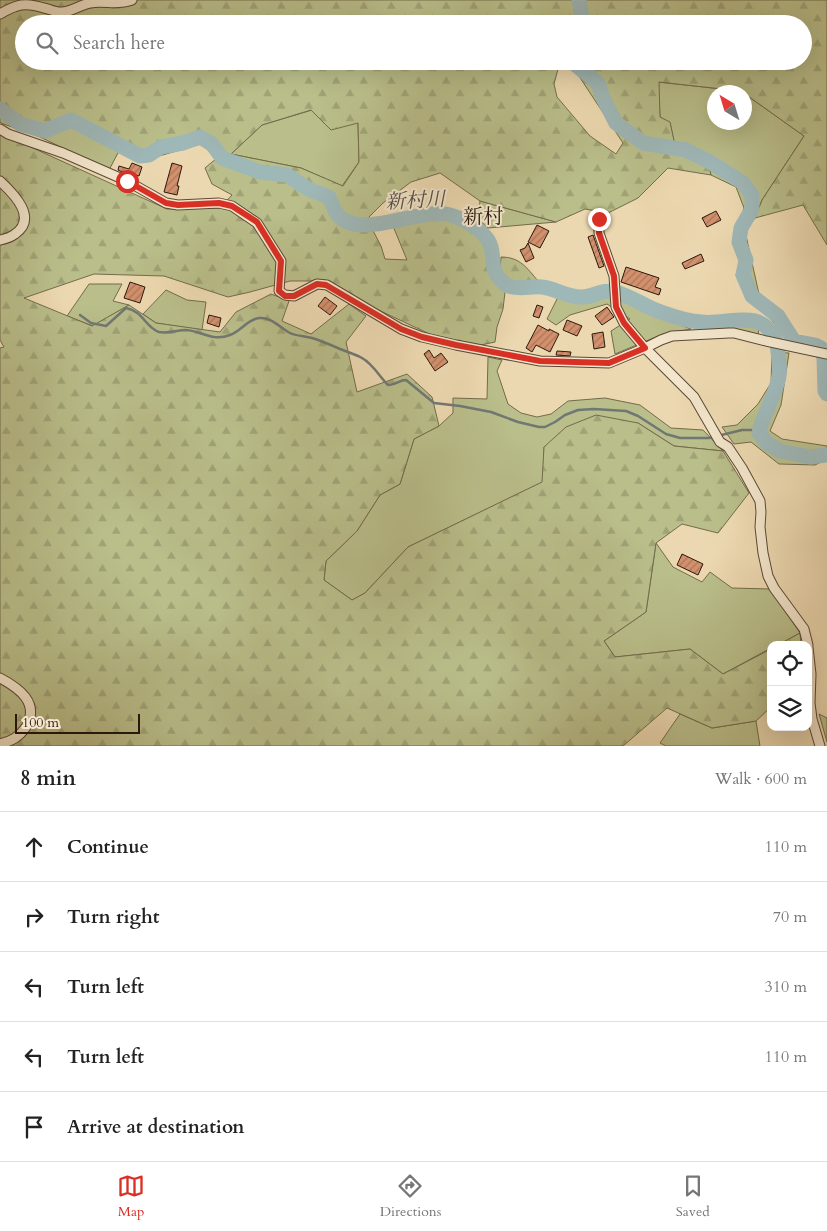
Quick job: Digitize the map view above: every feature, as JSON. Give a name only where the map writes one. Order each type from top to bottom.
[{"type":"street","points":[[0,14],[9,8],[26,4],[59,12],[69,11],[98,2],[114,4],[126,3],[132,0]]},
{"type":"street","points":[[0,129],[8,134],[63,153],[118,177],[166,203],[178,205],[219,203],[232,206],[257,222],[281,261],[279,291],[285,296],[294,296],[317,284],[326,285],[401,329],[422,337],[540,361],[609,363],[672,336],[729,333],[822,353]]},
{"type":"street","points":[[0,181],[14,194],[26,220],[22,228],[14,236],[0,240]]},
{"type":"street","points":[[599,219],[599,233],[614,276],[616,307],[624,323],[645,348],[694,397],[720,442],[728,447],[742,468],[760,501],[760,527],[768,576],[774,588],[804,629],[807,641]]},
{"type":"street","points":[[0,678],[12,684],[23,694],[31,710],[29,721],[22,732],[16,738],[0,744]]},
{"type":"street","points":[[811,686],[812,720],[820,746]]},
{"type":"green space","points":[[0,0],[827,0],[827,245],[803,205],[755,218],[762,200],[804,136],[752,99],[752,85],[707,85],[707,87],[659,82],[660,117],[670,122],[676,150],[706,155],[711,175],[668,168],[638,198],[608,213],[585,209],[556,222],[480,201],[440,173],[411,182],[383,203],[367,219],[381,246],[385,259],[407,260],[393,226],[415,217],[446,214],[470,226],[485,245],[493,281],[505,292],[495,342],[481,345],[434,336],[374,308],[327,281],[290,281],[228,297],[164,276],[94,274],[24,298],[92,326],[129,305],[156,323],[220,332],[236,312],[271,294],[289,301],[282,321],[311,334],[349,304],[366,316],[346,342],[357,392],[407,374],[432,397],[439,426],[414,439],[400,484],[380,495],[357,531],[326,561],[324,580],[352,600],[365,593],[408,547],[542,482],[544,447],[566,427],[596,415],[638,423],[674,446],[723,451],[749,493],[718,533],[682,524],[656,543],[646,612],[604,641],[615,657],[690,649],[723,674],[767,651],[767,711],[756,721],[712,728],[667,708],[623,746],[0,746],[0,348],[4,347],[0,340],[0,133],[167,209],[220,208],[232,195],[212,184],[205,168],[217,158],[201,144],[137,161],[73,126],[40,137],[0,122]],"holes":[[[15,15],[812,15],[812,70],[575,70],[623,143],[616,154],[590,136],[557,97],[554,84],[558,70],[15,70]],[[311,110],[331,130],[358,123],[359,162],[343,186],[301,168],[231,154],[262,125]]]},
{"type":"green space","points":[[658,82],[707,87],[707,130],[752,130],[752,99],[804,136],[762,200],[755,218],[745,231],[759,294],[782,314],[796,335],[791,344],[770,318],[750,301],[736,275],[741,259],[733,242],[744,208],[736,187],[711,175],[706,155],[676,150],[670,123],[660,117]]},
{"type":"green space","points":[[312,110],[358,123],[359,162],[342,186],[301,168],[231,154],[262,125]]},
{"type":"green space","points":[[72,126],[119,151],[109,170],[40,137]]},
{"type":"green space","points":[[480,201],[556,222],[488,228],[478,219]]},
{"type":"green space","points":[[501,257],[508,257],[518,261],[538,281],[516,285],[500,272]]},
{"type":"green space","points":[[89,284],[122,284],[113,301],[129,305],[93,326],[67,316]]},
{"type":"green space","points":[[166,290],[187,300],[206,302],[202,330],[156,323],[143,314]]},
{"type":"green space","points":[[603,295],[613,295],[644,311],[691,329],[663,334],[615,354],[611,331],[630,319],[607,304],[570,315],[556,325],[547,319],[558,297],[579,301]]},
{"type":"green space","points":[[741,324],[759,328],[758,335],[713,331],[712,327]]},
{"type":"green space","points":[[772,352],[789,353],[781,405],[770,431],[782,439],[827,446],[827,459],[815,465],[779,464],[751,442],[734,444],[722,427],[737,425],[758,404],[771,383]]},
{"type":"green space","points":[[488,357],[502,360],[497,371],[508,404],[521,413],[537,417],[551,414],[568,401],[605,398],[640,405],[671,428],[703,430],[723,451],[674,446],[638,423],[544,447],[543,482],[408,547],[365,593],[352,600],[324,580],[326,561],[357,531],[380,495],[400,484],[414,439],[439,426],[453,413],[453,398],[487,399]]},
{"type":"green space","points":[[656,543],[673,567],[702,582],[710,572],[732,588],[770,589],[800,633],[785,641],[767,641],[767,650],[723,674],[690,649],[615,657],[604,641],[646,612]]},
{"type":"green space","points":[[800,633],[801,641],[785,641]]},
{"type":"green space","points":[[680,714],[712,728],[756,721],[760,746],[666,746],[660,743]]},
{"type":"green space","points":[[819,714],[827,718],[827,742]]},
{"type":"building","points":[[132,163],[142,167],[139,176],[136,175],[135,178],[118,170],[119,166],[129,169]]},
{"type":"building","points":[[172,163],[182,166],[177,186],[179,186],[177,195],[164,192]]},
{"type":"building","points":[[716,211],[721,220],[707,227],[702,218]]},
{"type":"building","points":[[537,225],[549,231],[540,248],[528,242]]},
{"type":"building","points":[[593,235],[604,266],[599,268],[588,237]]},
{"type":"building","points":[[528,243],[534,258],[526,262],[520,250],[525,248]]},
{"type":"building","points":[[701,254],[704,261],[685,269],[682,263]]},
{"type":"building","points":[[626,267],[659,278],[655,287],[661,289],[659,295],[621,282]]},
{"type":"building","points":[[130,282],[145,287],[140,303],[124,298]]},
{"type":"building","points":[[325,297],[337,306],[330,315],[318,306]]},
{"type":"building","points":[[537,305],[543,307],[539,318],[533,316]]},
{"type":"building","points":[[607,307],[614,317],[602,325],[595,316]]},
{"type":"building","points":[[209,315],[221,318],[219,327],[207,323]]},
{"type":"building","points":[[567,320],[582,326],[577,336],[563,330]]},
{"type":"building","points":[[538,325],[559,334],[550,352],[536,345],[532,352],[526,348]]},
{"type":"building","points":[[603,332],[605,347],[594,349],[592,334]]},
{"type":"building","points":[[429,350],[434,358],[441,353],[448,362],[435,371],[424,354]]},
{"type":"building","points":[[557,351],[571,352],[570,356],[556,355]]},
{"type":"building","points":[[682,554],[703,564],[698,575],[677,565]]},
{"type":"waterway","points":[[579,0],[582,15]]},
{"type":"waterway","points":[[582,70],[598,83],[604,100],[616,123],[643,143],[686,150],[710,162],[743,183],[752,195],[752,209],[741,228],[739,242],[746,260],[743,275],[752,296],[778,316],[794,341],[821,348],[824,358],[825,391],[827,394]]},
{"type":"waterway","name":"新村川","points":[[0,109],[20,124],[45,131],[71,120],[140,156],[149,155],[161,147],[183,143],[200,137],[212,144],[222,158],[260,172],[287,175],[308,189],[329,197],[337,214],[347,222],[360,225],[390,222],[423,215],[455,216],[476,228],[485,236],[491,248],[495,272],[508,286],[517,288],[542,287],[577,297],[586,297],[610,291],[629,297],[657,311],[692,321],[757,321],[770,330],[775,339],[778,350],[779,370],[775,391],[763,418],[759,433],[767,443],[780,451],[810,457],[827,455]]},
{"type":"waterway","points":[[80,315],[91,323],[106,326],[126,308],[136,312],[159,332],[166,333],[186,330],[212,337],[230,335],[255,319],[264,318],[292,334],[316,339],[362,358],[373,367],[388,385],[406,380],[434,403],[491,412],[539,427],[545,427],[565,415],[578,410],[594,409],[626,411],[638,416],[666,434],[680,438],[709,438],[742,430],[752,430],[759,433]]},
{"type":"district","name":"新村","points":[[483,216]]},
{"type":"route","points":[[127,181],[166,203],[178,205],[219,203],[232,206],[257,222],[281,261],[279,291],[285,296],[294,296],[317,284],[326,285],[401,329],[422,337],[540,361],[609,363],[645,348],[624,323],[616,307],[614,276],[599,233],[599,219]]}]
